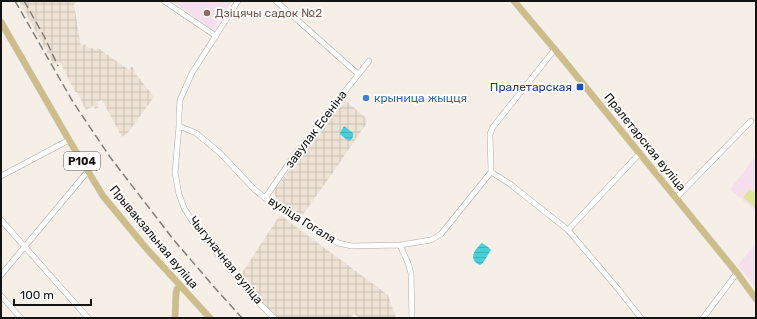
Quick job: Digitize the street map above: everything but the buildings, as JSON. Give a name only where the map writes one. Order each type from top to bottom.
[{"type":"main road","name":"Пралетарская вуліца","points":[[514,1],[640,153],[737,273],[756,299]]},
{"type":"main road","name":"Прывакзальная вуліца","points":[[1,22],[103,196],[146,248],[210,318]]},
{"type":"main road","points":[[175,318],[176,293],[177,289],[181,286]]},
{"type":"street","points":[[164,1],[216,36]]},
{"type":"street","name":"Чыгуначная вуліца","points":[[238,1],[192,74],[180,100],[175,173],[179,194],[184,208],[196,226],[248,292],[274,318]]},
{"type":"street","points":[[276,1],[358,74]]},
{"type":"street","points":[[554,48],[493,127],[490,134],[491,172],[510,184],[568,230],[641,318]]},
{"type":"street","name":"завулак Есеніна","points":[[265,198],[296,153],[369,61]]},
{"type":"street","points":[[676,198],[752,121]]},
{"type":"street","name":"вуліца Гогаля","points":[[179,126],[196,133],[220,153],[254,189],[265,198],[338,243],[352,246],[400,245],[431,240],[441,234],[491,172]]},
{"type":"street","points":[[1,176],[69,140]]},
{"type":"street","points":[[568,230],[640,153]]},
{"type":"street","points":[[1,275],[88,171]]},
{"type":"street","points":[[1,220],[88,318]]},
{"type":"street","points":[[400,245],[411,273],[412,318]]},
{"type":"street","points":[[703,318],[737,273]]},
{"type":"street","points":[[1,296],[21,318]]},
{"type":"shaded area","points":[[19,1],[77,1],[74,4],[81,47],[85,44],[88,48],[95,50],[98,48],[129,70],[132,66],[136,74],[154,97],[127,134],[122,137],[102,100],[97,102],[99,107],[95,109],[93,106],[86,110],[60,62],[54,65]]},
{"type":"shaded area","name":"Дзіцячы садок №2","points":[[172,1],[232,1],[213,30]]},
{"type":"shaded area","points":[[345,100],[366,118],[366,124],[301,217],[278,202],[273,191]]},
{"type":"shaded area","points":[[756,156],[756,212],[730,189]]},
{"type":"shaded area","points":[[280,215],[388,295],[396,318],[360,318],[354,314],[350,318],[275,318],[238,279]]},
{"type":"shaded area","points":[[756,243],[756,288],[738,265]]},
{"type":"green space","points":[[750,189],[756,194],[756,209],[743,197]]},
{"type":"water","points":[[344,126],[353,133],[353,137],[350,141],[340,134]]},
{"type":"water","points":[[482,243],[491,250],[483,263],[480,265],[476,263],[473,257],[475,251]]},
{"type":"railway","points":[[15,1],[73,102],[110,157],[173,239],[242,318]]},
{"type":"railway","points":[[24,1],[44,36],[58,66]]},
{"type":"place","name":"Дзіцячы садок №2","points":[[207,13]]},
{"type":"place","name":"Пралетарская","points":[[580,87]]},
{"type":"place","name":"крыница жыцця","points":[[366,98]]}]
